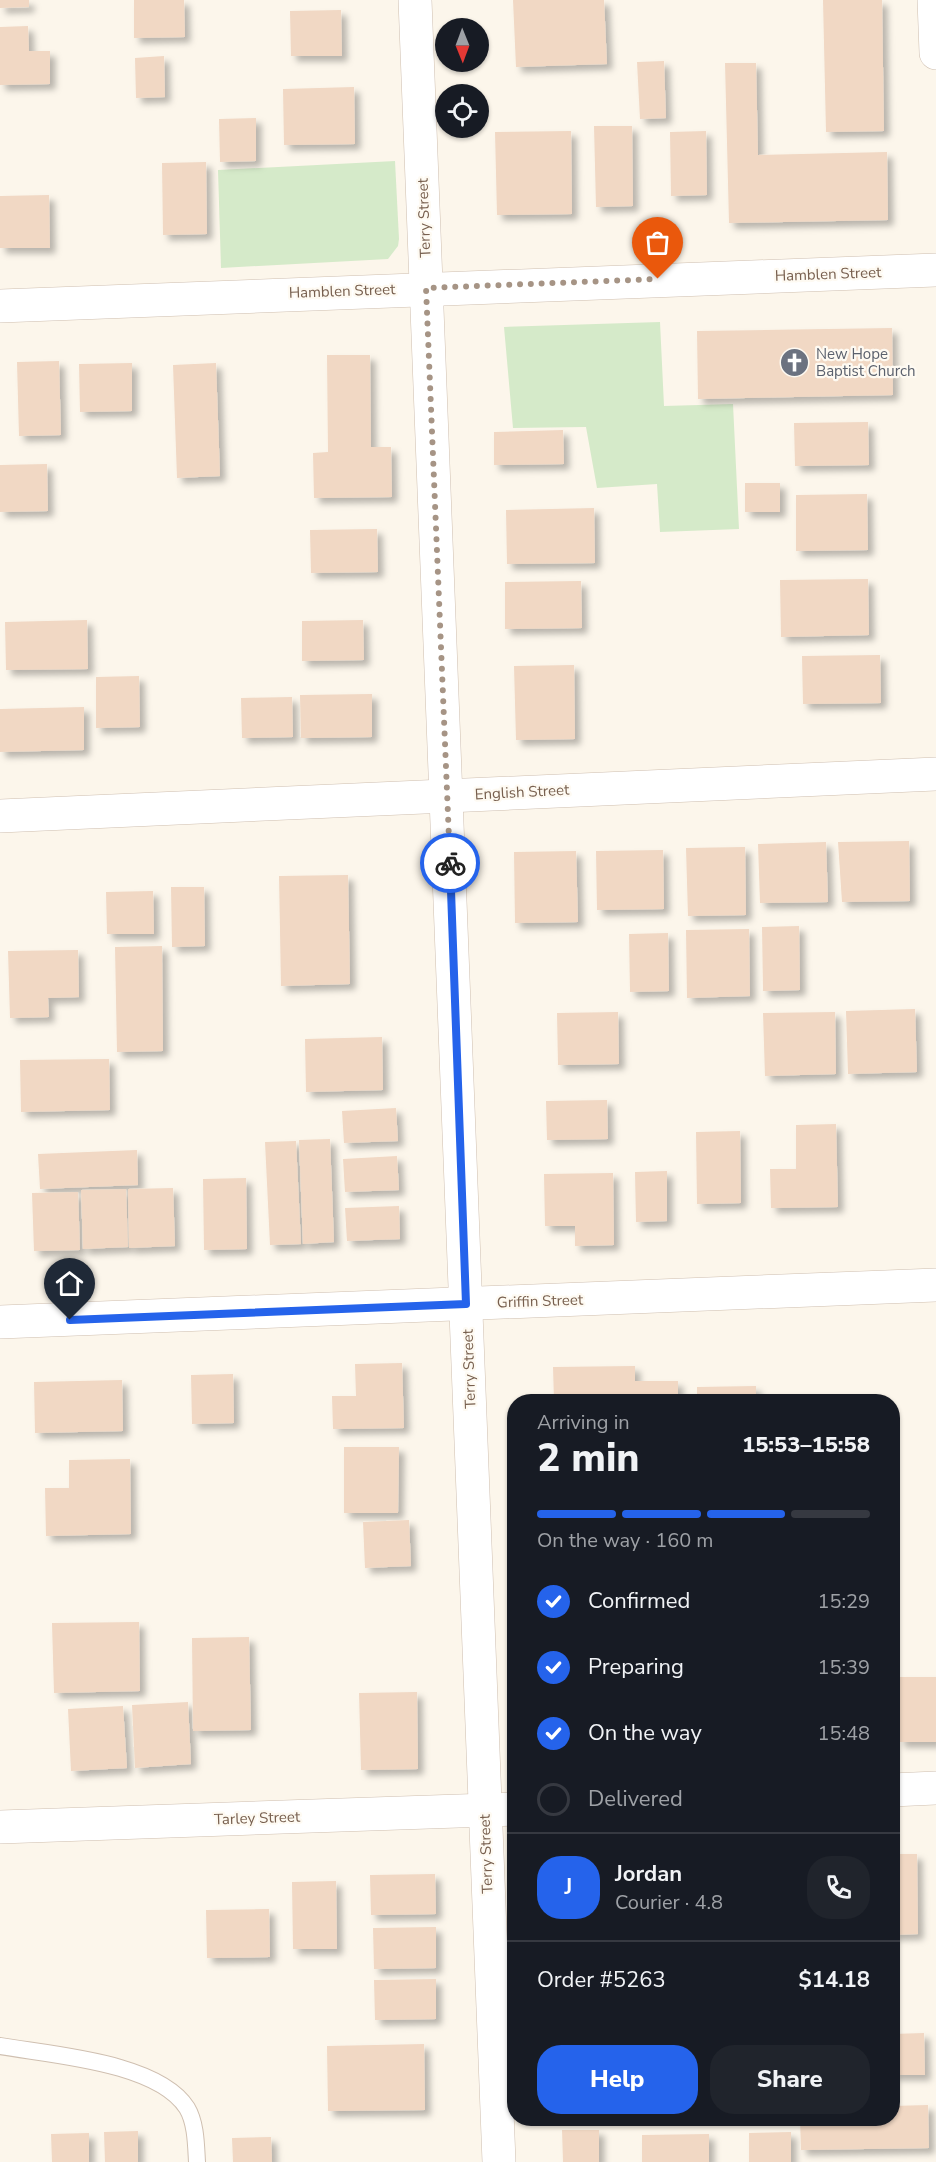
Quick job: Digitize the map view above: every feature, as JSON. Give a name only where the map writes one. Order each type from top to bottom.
[{"type":"street","name":"Terry Street","points":[[415,0],[448,796],[466,1304],[500,1810],[499,2162]]},
{"type":"street","points":[[934,0],[936,53]]},
{"type":"street","name":"Hamblen Street","points":[[0,306],[936,270]]},
{"type":"street","name":"English Street","points":[[0,816],[936,774]]},
{"type":"street","name":"Griffin Street","points":[[0,1322],[936,1285]]},
{"type":"street","points":[[900,1790],[936,1788]]},
{"type":"street","name":"Tarley Street","points":[[0,1827],[500,1810]]},
{"type":"lane","points":[[0,2046],[134,2070],[175,2093],[188,2110],[195,2136],[197,2162]]},
{"type":"green space","points":[[395,161],[399,239],[398,246],[388,259],[221,268],[218,170]]},
{"type":"green space","points":[[660,322],[664,406],[733,404],[739,529],[660,532],[657,484],[597,488],[586,427],[513,428],[504,327]]},
{"type":"building","points":[[0,0],[29,0],[29,7],[0,8]]},
{"type":"building","points":[[134,0],[184,0],[185,37],[134,38]]},
{"type":"building","points":[[513,0],[604,0],[607,64],[516,67]]},
{"type":"building","points":[[823,0],[882,0],[884,131],[826,132]]},
{"type":"building","points":[[341,10],[342,56],[291,56],[290,11]]},
{"type":"building","points":[[28,26],[29,51],[50,51],[50,84],[0,85],[0,27]]},
{"type":"building","points":[[164,56],[165,97],[136,98],[135,58]]},
{"type":"building","points":[[664,61],[666,118],[640,119],[637,62]]},
{"type":"building","points":[[725,63],[756,63],[758,155],[887,152],[888,220],[729,223]]},
{"type":"building","points":[[354,87],[355,144],[284,145],[283,89]]},
{"type":"building","points":[[256,118],[256,161],[220,162],[219,119]]},
{"type":"building","points":[[594,126],[632,126],[633,206],[596,207]]},
{"type":"building","points":[[571,131],[572,214],[497,215],[495,132]]},
{"type":"building","points":[[706,131],[707,195],[671,196],[670,132]]},
{"type":"building","points":[[206,162],[207,234],[163,235],[162,163]]},
{"type":"building","points":[[49,195],[50,248],[0,248],[0,196]]},
{"type":"building","name":"New Hope Baptist Church","points":[[892,328],[893,395],[698,399],[697,331]]},
{"type":"building","points":[[327,355],[370,355],[371,447],[391,447],[392,497],[314,498],[313,453],[328,452]]},
{"type":"building","points":[[59,361],[61,435],[19,436],[17,362]]},
{"type":"building","points":[[132,363],[132,411],[80,412],[79,364]]},
{"type":"building","points":[[216,363],[220,476],[177,478],[173,365]]},
{"type":"building","points":[[868,422],[869,465],[795,466],[794,423]]},
{"type":"building","points":[[563,430],[564,464],[494,465],[494,432]]},
{"type":"building","points":[[47,464],[48,511],[0,512],[0,465]]},
{"type":"building","points":[[745,483],[780,483],[780,512],[745,512]]},
{"type":"building","points":[[867,494],[868,550],[796,551],[796,495]]},
{"type":"building","points":[[594,508],[595,563],[507,564],[506,510]]},
{"type":"building","points":[[377,529],[378,572],[311,573],[310,530]]},
{"type":"building","points":[[868,579],[869,635],[781,637],[780,580]]},
{"type":"building","points":[[581,581],[582,628],[505,629],[505,582]]},
{"type":"building","points":[[87,620],[88,669],[6,670],[5,622]]},
{"type":"building","points":[[363,620],[364,660],[302,661],[302,621]]},
{"type":"building","points":[[880,655],[881,703],[803,704],[802,656]]},
{"type":"building","points":[[574,665],[575,739],[516,740],[514,666]]},
{"type":"building","points":[[139,676],[140,727],[96,728],[96,677]]},
{"type":"building","points":[[372,694],[372,737],[301,738],[300,695]]},
{"type":"building","points":[[292,697],[293,737],[242,738],[241,698]]},
{"type":"building","points":[[84,707],[84,750],[0,752],[0,709]]},
{"type":"building","points":[[909,841],[910,901],[842,902],[838,842]]},
{"type":"building","points":[[826,842],[828,902],[760,903],[758,844]]},
{"type":"building","points":[[745,847],[746,915],[688,916],[686,848]]},
{"type":"building","points":[[663,850],[664,909],[597,910],[596,851]]},
{"type":"building","points":[[576,851],[578,922],[515,923],[514,852]]},
{"type":"building","points":[[348,875],[350,984],[281,986],[279,876]]},
{"type":"building","points":[[171,887],[204,887],[205,946],[172,947]]},
{"type":"building","points":[[153,891],[154,934],[107,934],[106,892]]},
{"type":"building","points":[[799,926],[800,990],[763,991],[762,927]]},
{"type":"building","points":[[749,929],[750,996],[687,998],[686,930]]},
{"type":"building","points":[[668,933],[669,991],[630,992],[629,934]]},
{"type":"building","points":[[162,946],[163,1051],[117,1052],[115,947]]},
{"type":"building","points":[[78,950],[79,997],[48,998],[49,1017],[10,1018],[8,951]]},
{"type":"building","points":[[915,1009],[917,1072],[848,1074],[846,1011]]},
{"type":"building","points":[[618,1012],[619,1064],[558,1065],[557,1013]]},
{"type":"building","points":[[835,1012],[836,1074],[765,1076],[763,1013]]},
{"type":"building","points":[[382,1037],[383,1090],[306,1092],[305,1039]]},
{"type":"building","points":[[109,1059],[110,1110],[21,1112],[20,1060]]},
{"type":"building","points":[[607,1100],[608,1139],[547,1140],[546,1101]]},
{"type":"building","points":[[396,1108],[398,1141],[344,1143],[342,1111]]},
{"type":"building","points":[[836,1124],[838,1207],[771,1208],[770,1169],[796,1169],[796,1125]]},
{"type":"building","points":[[740,1131],[741,1203],[697,1204],[696,1132]]},
{"type":"building","points":[[330,1139],[334,1242],[303,1244],[299,1140]]},
{"type":"building","points":[[296,1141],[301,1244],[270,1245],[265,1142]]},
{"type":"building","points":[[137,1150],[138,1185],[40,1189],[38,1154]]},
{"type":"building","points":[[397,1156],[399,1190],[345,1192],[343,1159]]},
{"type":"building","points":[[667,1171],[667,1221],[636,1222],[635,1172]]},
{"type":"building","points":[[613,1173],[614,1245],[575,1246],[575,1226],[545,1226],[544,1174]]},
{"type":"building","points":[[246,1178],[247,1249],[204,1250],[203,1179]]},
{"type":"building","points":[[173,1188],[175,1246],[129,1248],[128,1189]]},
{"type":"building","points":[[126,1189],[128,1247],[83,1249],[81,1190]]},
{"type":"building","points":[[78,1192],[80,1250],[34,1251],[32,1193]]},
{"type":"building","points":[[399,1206],[400,1239],[347,1241],[345,1208]]},
{"type":"building","points":[[402,1363],[404,1428],[333,1429],[332,1396],[356,1396],[355,1364]]},
{"type":"building","points":[[635,1366],[635,1381],[678,1381],[678,1394],[554,1394],[553,1367]]},
{"type":"building","points":[[233,1374],[234,1423],[192,1424],[191,1375]]},
{"type":"building","points":[[122,1380],[123,1431],[35,1433],[34,1382]]},
{"type":"building","points":[[756,1386],[756,1394],[697,1394],[697,1387]]},
{"type":"building","points":[[344,1447],[399,1447],[398,1513],[344,1513]]},
{"type":"building","points":[[130,1459],[131,1534],[46,1536],[45,1488],[69,1488],[69,1460]]},
{"type":"building","points":[[409,1520],[411,1566],[365,1568],[363,1522]]},
{"type":"building","points":[[139,1622],[140,1691],[54,1693],[52,1623]]},
{"type":"building","points":[[249,1637],[251,1730],[193,1731],[192,1638]]},
{"type":"building","points":[[900,1677],[936,1677],[936,1742],[900,1742]]},
{"type":"building","points":[[417,1692],[418,1769],[361,1770],[359,1693]]},
{"type":"building","points":[[188,1702],[191,1764],[135,1768],[132,1705]]},
{"type":"building","points":[[123,1706],[127,1768],[71,1771],[68,1709]]},
{"type":"building","points":[[900,1854],[917,1854],[918,1934],[900,1935]]},
{"type":"building","points":[[435,1874],[436,1914],[371,1915],[370,1875]]},
{"type":"building","points":[[336,1881],[337,1949],[293,1949],[292,1882]]},
{"type":"building","points":[[269,1909],[270,1957],[207,1958],[206,1910]]},
{"type":"building","points":[[436,1927],[436,1968],[374,1969],[373,1928]]},
{"type":"building","points":[[436,1979],[436,2019],[375,2020],[374,1980]]},
{"type":"building","points":[[924,2033],[925,2075],[900,2075],[900,2034]]},
{"type":"building","points":[[424,2044],[425,2110],[328,2111],[327,2046]]},
{"type":"building","points":[[928,2105],[929,2148],[801,2150],[800,2126],[900,2126],[900,2106]]},
{"type":"building","points":[[562,2130],[599,2130],[599,2162],[563,2162]]},
{"type":"building","points":[[138,2131],[138,2162],[105,2162],[104,2132]]},
{"type":"building","points":[[791,2132],[791,2162],[749,2162],[749,2133]]},
{"type":"building","points":[[89,2133],[89,2162],[52,2162],[51,2134]]},
{"type":"building","points":[[709,2134],[709,2162],[642,2162],[642,2135]]},
{"type":"building","points":[[271,2137],[272,2162],[233,2162],[232,2138]]},
{"type":"way so far","points":[[450,863],[426,288],[658,279]]},
{"type":"place","name":"New Hope Baptist Church","points":[[795,363]]},
{"type":"route","points":[[70,1320],[466,1304],[450,863]]}]
